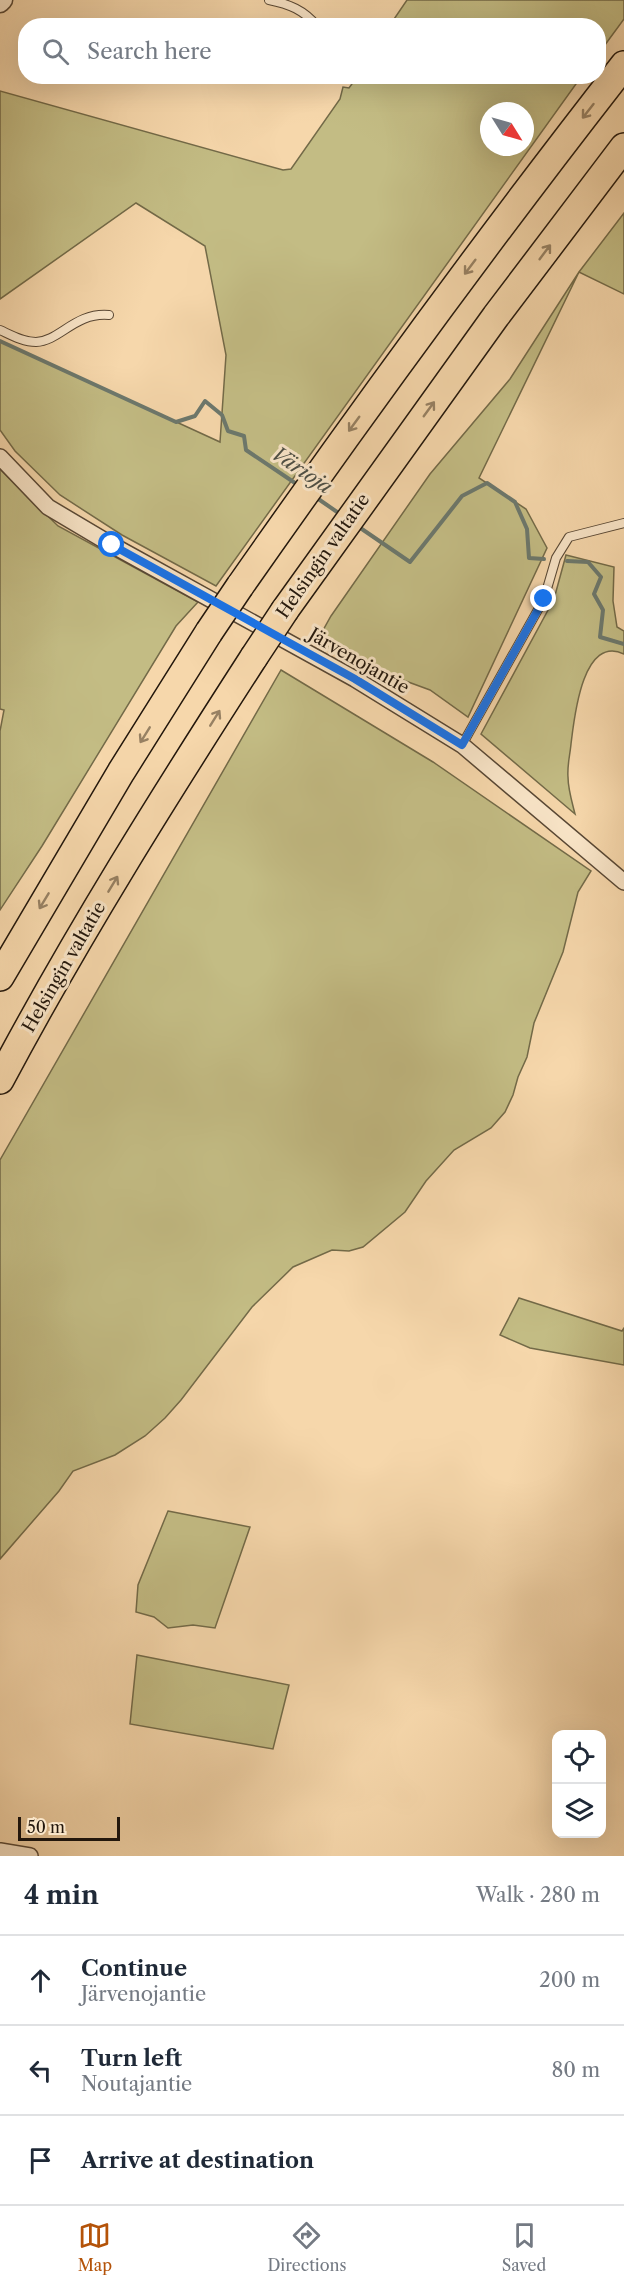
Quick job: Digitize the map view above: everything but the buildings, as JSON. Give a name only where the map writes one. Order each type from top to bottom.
[{"type":"highway","points":[[0,977],[121,772],[240,586],[351,428],[461,278],[624,65]]},
{"type":"highway","name":"Helsingin valtatie","points":[[0,1080],[78,942],[153,817],[285,610],[489,325],[624,147]]},
{"type":"street","name":"Järvenojantie","points":[[0,457],[48,507],[355,679],[462,745],[624,882]]},
{"type":"street","points":[[0,1851],[30,1856]]},
{"type":"lane","points":[[269,0],[295,7],[310,18]]},
{"type":"lane","points":[[0,330],[26,341],[38,342],[87,316],[110,315]]},
{"type":"lane","points":[[462,745],[544,599],[556,558],[569,537],[624,522]]},
{"type":"shaded area","points":[[407,0],[624,0],[624,19],[606,43],[606,18],[395,18]]},
{"type":"shaded area","points":[[352,84],[576,84],[534,143],[534,102],[480,102],[480,156],[524,156],[216,586],[122,535],[60,495],[15,451],[0,430],[0,341],[220,442],[226,355],[205,246],[136,203],[0,299],[0,91],[283,170],[291,169],[340,99],[343,87],[349,88]]},
{"type":"shaded area","points":[[624,213],[624,294],[579,272]]},
{"type":"shaded area","points":[[579,272],[479,478],[526,509],[547,548],[468,717],[430,690],[351,661],[317,641],[331,616],[430,474],[510,379]]},
{"type":"shaded area","points":[[0,469],[58,526],[198,602],[176,626],[42,846],[0,910],[0,731],[4,710],[0,709]]},
{"type":"shaded area","points":[[566,555],[614,567],[613,601],[617,627],[624,631],[624,654],[610,651],[598,656],[583,682],[578,700],[568,769],[575,814],[481,734],[554,599]]},
{"type":"shaded area","points":[[281,670],[433,762],[591,871],[578,892],[563,952],[534,1023],[527,1057],[505,1112],[491,1128],[454,1150],[426,1181],[405,1212],[363,1247],[349,1251],[332,1250],[293,1267],[252,1307],[165,1418],[145,1436],[115,1455],[73,1471],[59,1491],[0,1559],[0,1160]]},
{"type":"shaded area","points":[[519,1298],[622,1331],[624,1328],[624,1365],[530,1348],[500,1335]]},
{"type":"shaded area","points":[[168,1511],[250,1527],[215,1628],[193,1625],[168,1628],[154,1617],[136,1612],[138,1585]]},
{"type":"shaded area","points":[[137,1655],[289,1685],[273,1749],[130,1724]]},
{"type":"waterway","name":"Värioja","points":[[0,341],[176,422],[195,416],[205,401],[222,415],[228,431],[244,436],[246,450],[298,485]]},
{"type":"waterway","name":"Värioja","points":[[356,525],[410,562],[462,496],[487,483],[515,502],[527,529],[529,558],[544,559]]},
{"type":"waterway","name":"Värioja","points":[[314,496],[340,514]]},
{"type":"waterway","name":"Värioja","points":[[567,561],[588,562],[601,577],[594,594],[603,610],[600,637],[624,644]]},
{"type":"route","points":[[112,545],[355,679],[462,745],[544,599]]}]
